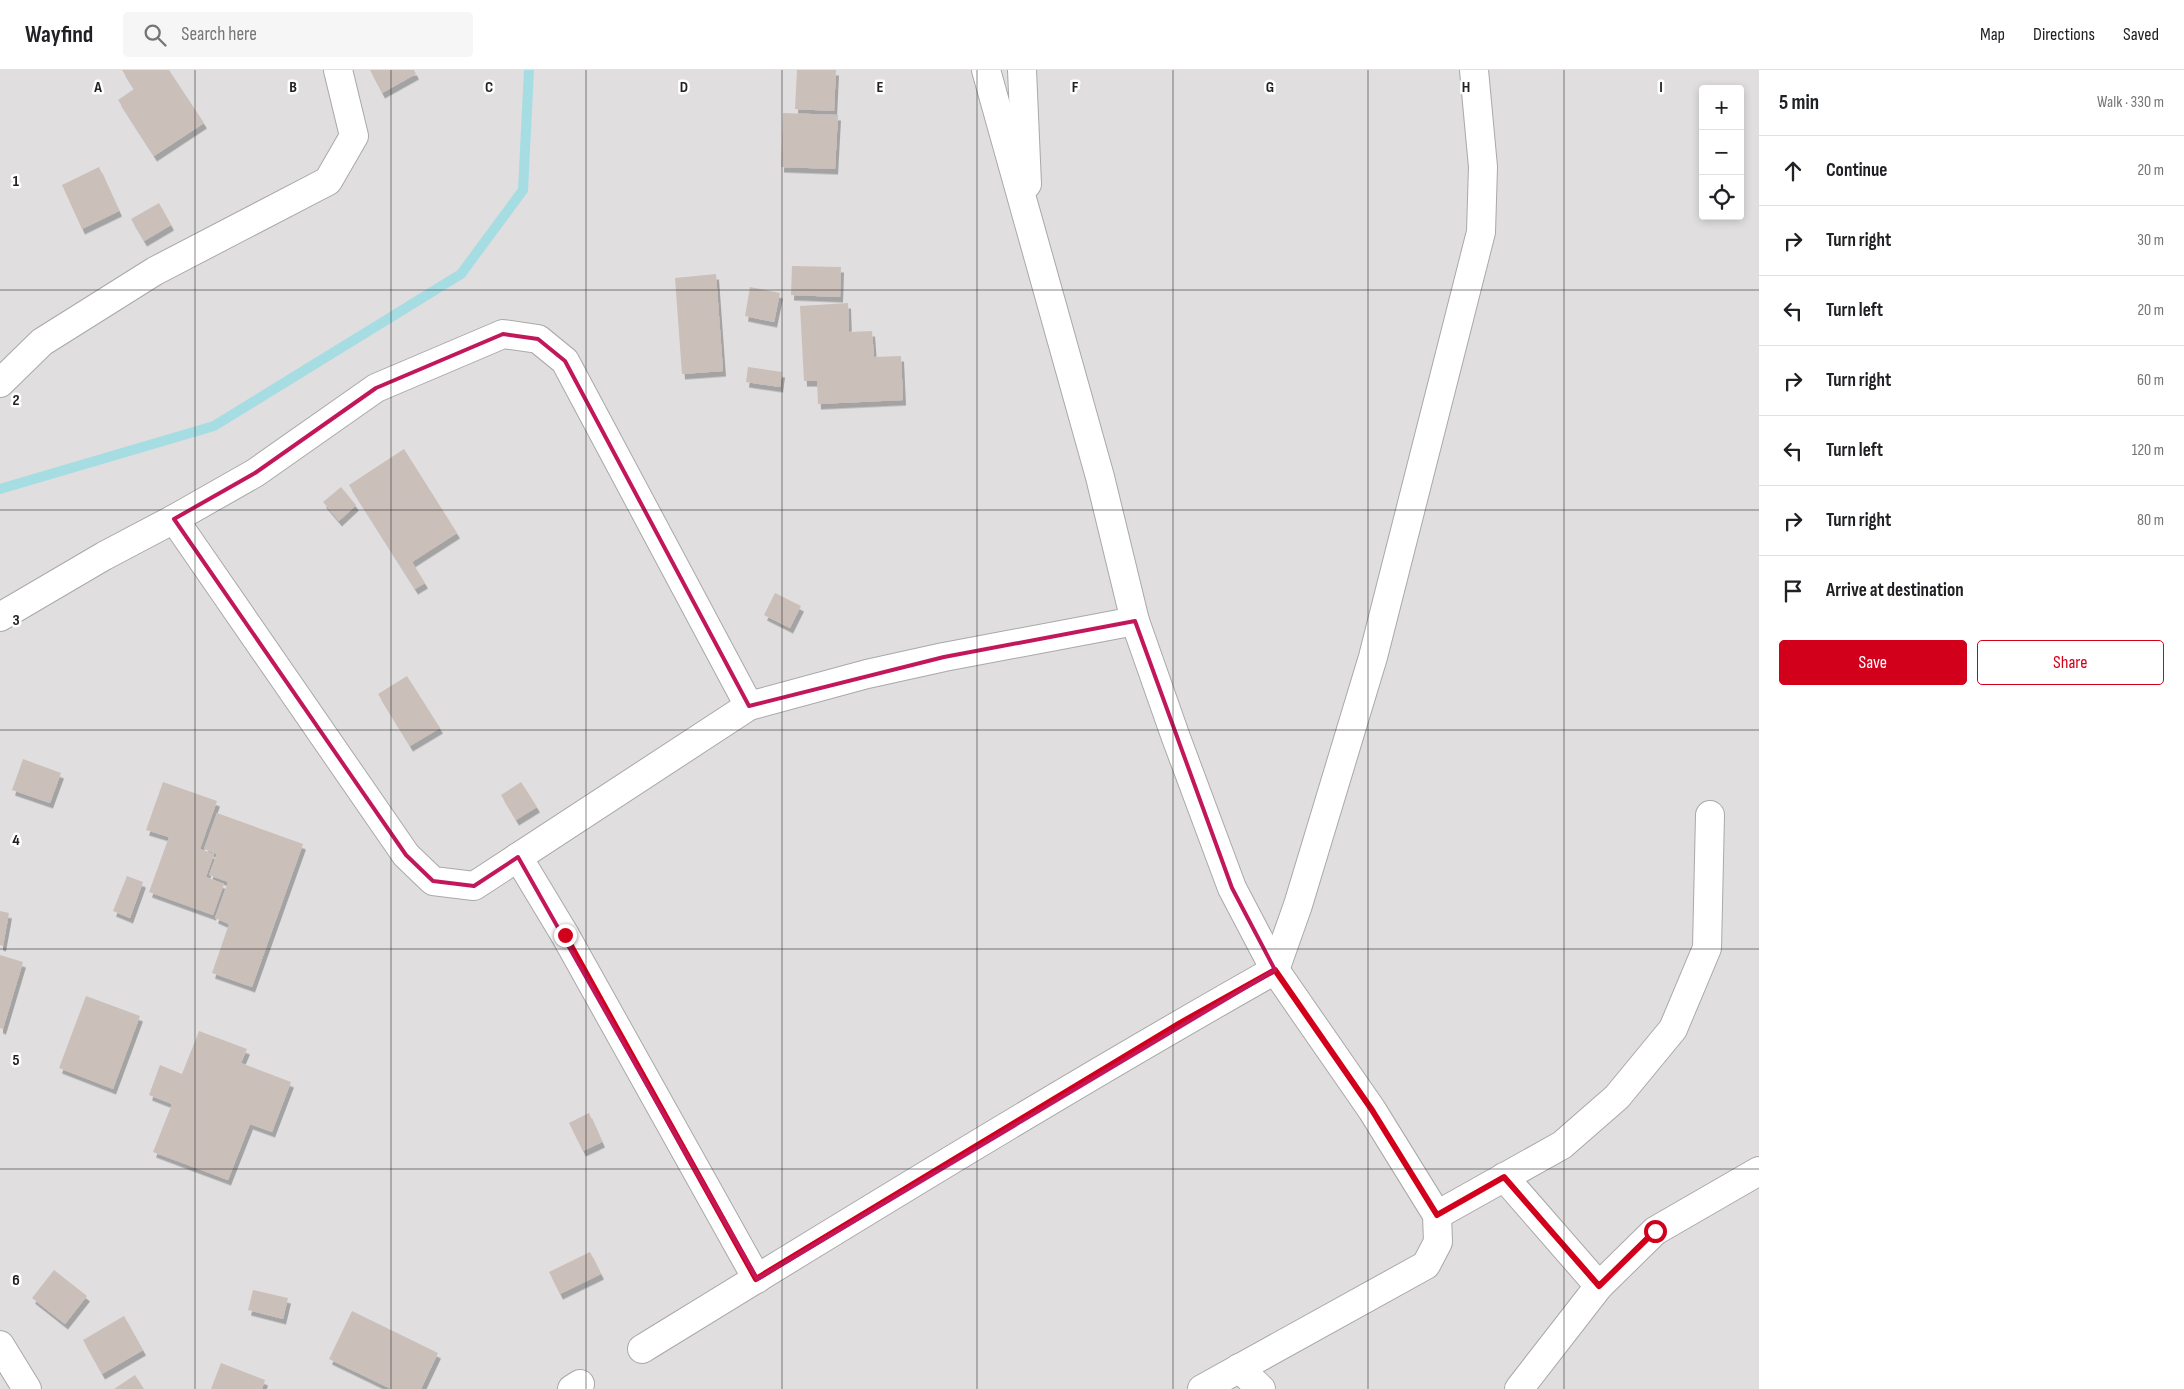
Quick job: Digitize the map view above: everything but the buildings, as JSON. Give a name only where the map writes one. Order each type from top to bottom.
[{"type":"street","points":[[0,383],[42,342],[155,271],[328,181],[354,136],[338,70]]},
{"type":"street","points":[[986,70],[1028,226],[1100,477],[1135,621],[1232,888],[1275,970],[1372,1110],[1437,1215],[1438,1242],[1426,1265],[1202,1389]]},
{"type":"street","points":[[1022,70],[1028,226]]},
{"type":"street","points":[[642,1349],[1172,1028],[1275,970],[1298,905],[1373,657],[1481,232],[1483,167],[1474,70]]},
{"type":"street","points":[[0,617],[104,556],[174,520],[256,473],[376,388],[503,334],[538,339],[566,361],[749,706]]},
{"type":"street","points":[[174,520],[406,855],[433,881],[474,886],[749,706],[915,663],[1135,621]]},
{"type":"street","points":[[1437,1215],[1562,1145],[1618,1097],[1673,1029],[1707,948],[1710,815]]},
{"type":"street","points":[[518,857],[565,935],[756,1279]]},
{"type":"street","points":[[1519,1389],[1599,1286],[1655,1231],[1759,1171]]},
{"type":"street","points":[[1504,1177],[1599,1286]]},
{"type":"street","points":[[0,1345],[27,1389]]},
{"type":"street","points":[[1239,1368],[1261,1389]]},
{"type":"highlighted area","points":[[503,334],[538,339],[565,361],[749,706],[944,657],[1135,621],[1232,888],[1275,970],[757,1279],[518,857],[474,886],[433,881],[406,855],[174,519],[255,473],[376,388]]},
{"type":"shaded area","points":[[0,70],[1759,70],[1759,1389],[0,1389]]},
{"type":"waterway","points":[[0,489],[214,426],[461,274],[523,190],[529,70]]},
{"type":"route","points":[[565,935],[756,1279],[1180,1023],[1275,970],[1372,1110],[1437,1215],[1504,1177],[1599,1286],[1655,1231]]}]
